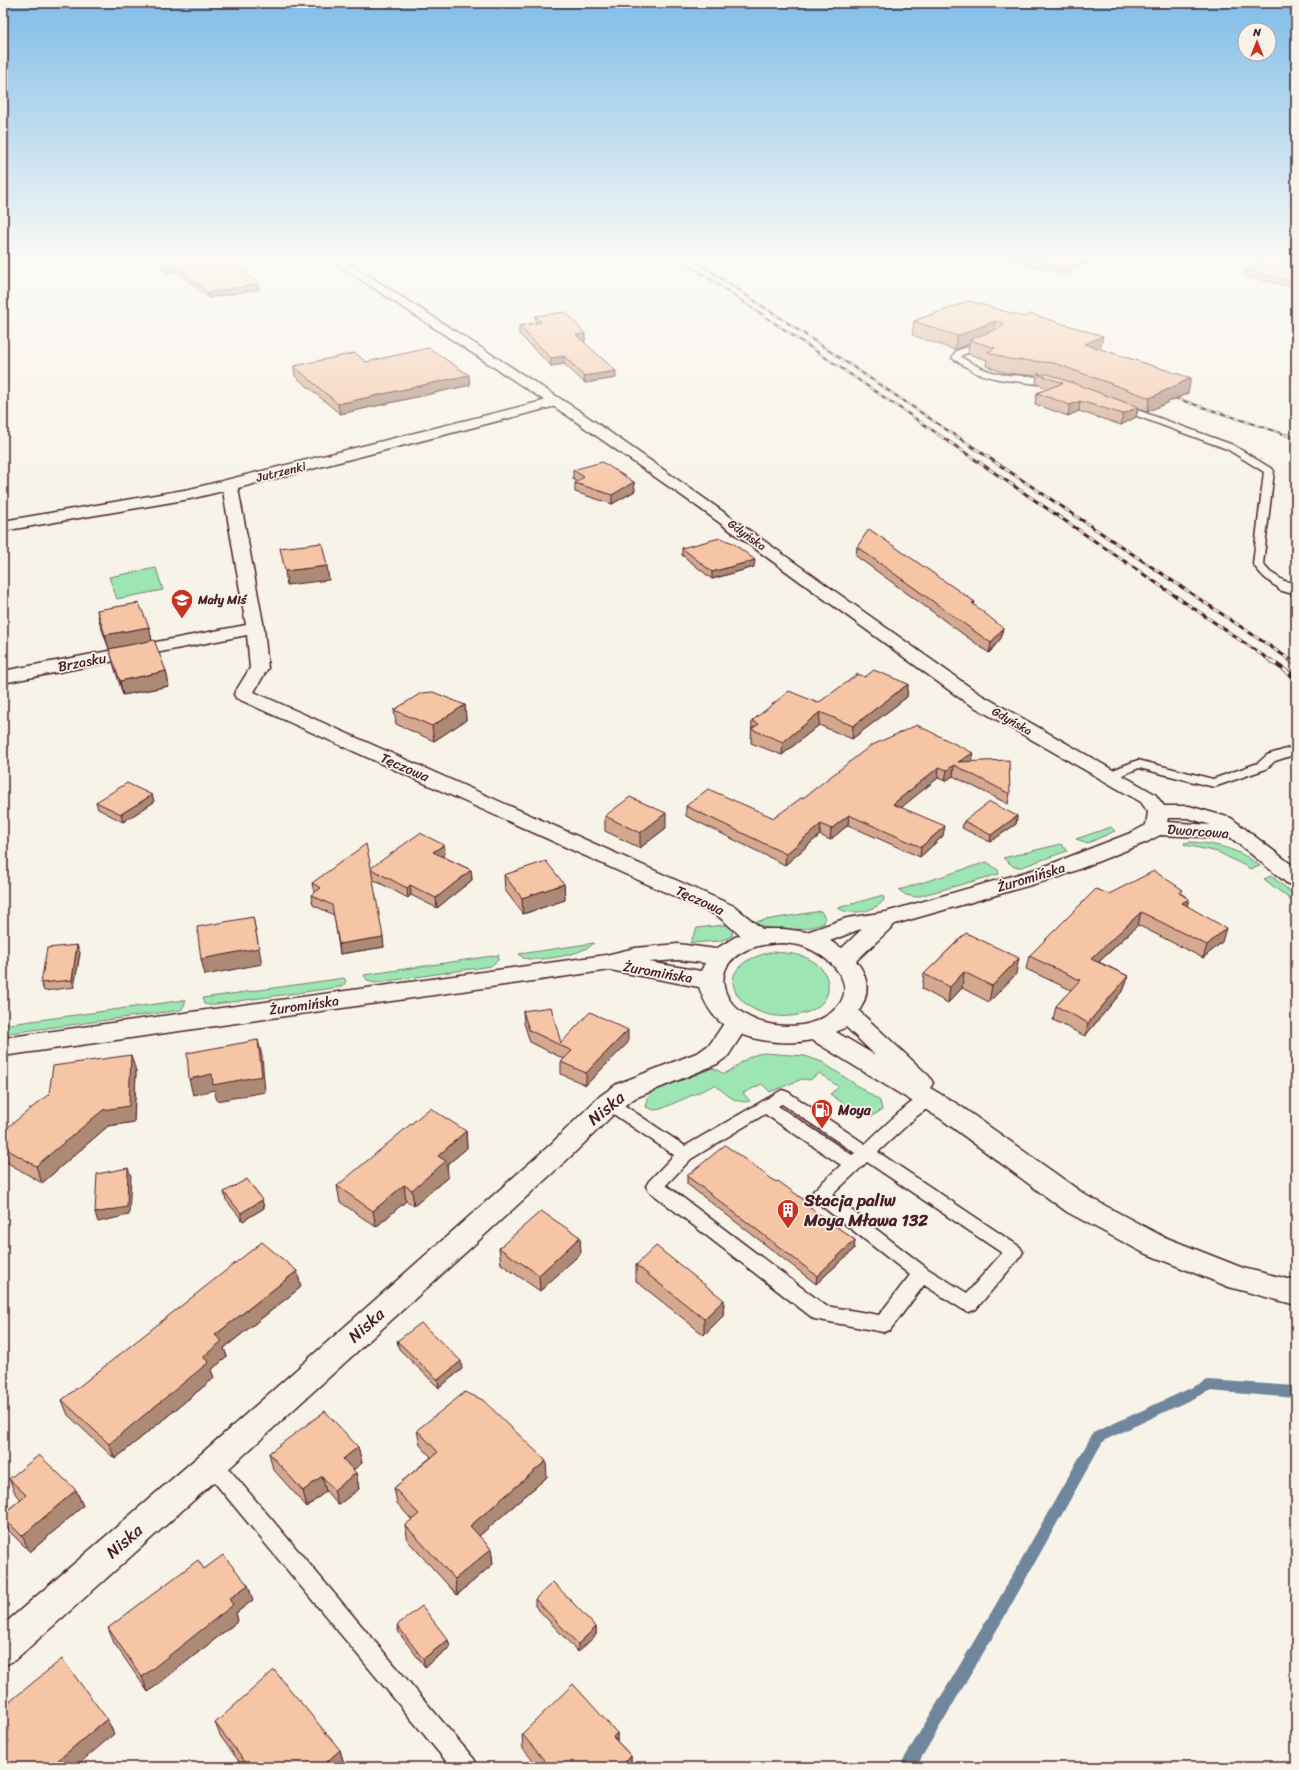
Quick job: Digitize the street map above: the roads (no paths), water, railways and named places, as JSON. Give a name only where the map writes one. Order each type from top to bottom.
[{"type":"main road","name":"Gdyńska","points":[[460,341],[555,402],[703,504],[972,697],[1148,798],[1157,820]]},
{"type":"main road","name":"Jutrzenki","points":[[3,526],[190,494],[555,402]]},
{"type":"main road","name":"Tęczowa","points":[[230,485],[255,628],[259,668],[243,694],[726,911],[758,937]]},
{"type":"main road","name":"Brzasku","points":[[3,677],[255,628]]},
{"type":"main road","name":"Dworcowa","points":[[1157,820],[1240,835],[1296,879]]},
{"type":"main road","name":"Żuromińska","points":[[809,940],[855,923],[887,919],[1051,872],[1140,838],[1157,820]]},
{"type":"main road","name":"Żuromińska","points":[[843,960],[887,919]]},
{"type":"main road","points":[[784,936],[809,940],[828,948],[843,960],[852,972],[856,986],[854,1000],[846,1013],[833,1024],[816,1031],[789,1035],[762,1032],[738,1022],[726,1014],[717,1003],[711,992],[710,981],[712,969],[720,958],[736,945],[758,937],[784,936]]},
{"type":"main road","name":"Żuromińska","points":[[3,1047],[606,963],[634,956],[678,952],[720,958]]},
{"type":"main road","name":"Żuromińska","points":[[606,963],[710,981]]},
{"type":"main road","points":[[846,1013],[940,1105]]},
{"type":"main road","name":"Niska","points":[[3,1648],[212,1464],[560,1151],[609,1103],[626,1091],[708,1058],[719,1050],[738,1022]]},
{"type":"main road","points":[[816,1031],[940,1105],[1077,1204],[1138,1237],[1239,1279],[1296,1293]]},
{"type":"lane","points":[[991,341],[959,353],[956,358],[979,371],[1001,377],[1048,381],[1063,386]]},
{"type":"lane","points":[[1114,404],[1230,447],[1269,471],[1258,564],[1266,574],[1290,588]]},
{"type":"lane","points":[[1110,776],[1138,764],[1214,784],[1262,766],[1271,758],[1296,750]]},
{"type":"lane","points":[[922,1274],[883,1324],[821,1313],[655,1186],[685,1154],[782,1096],[867,1152],[1014,1252],[969,1304],[922,1274],[820,1195],[854,1165],[867,1152],[911,1112],[940,1105]]},
{"type":"lane","points":[[609,1103],[685,1154]]},
{"type":"lane","points":[[765,1106],[854,1165]]},
{"type":"lane","points":[[212,1464],[466,1767]]},
{"type":"waterway","points":[[907,1767],[1000,1611],[1098,1437],[1208,1385],[1296,1392]]},
{"type":"railway","points":[[801,341],[941,436]]},
{"type":"railway","points":[[814,341],[956,436]]},
{"type":"railway","points":[[1169,396],[1290,436]]},
{"type":"railway","points":[[939,435],[1271,661]]},
{"type":"railway","points":[[955,435],[1292,661]]},
{"type":"railway","points":[[1290,436],[1296,438]]},
{"type":"railway","points":[[1270,660],[1296,678]]},
{"type":"railway","points":[[1290,660],[1296,664]]},
{"type":"place","name":"Mały Miś","points":[[182,620]]},
{"type":"place","name":"Moya","points":[[822,1130]]},
{"type":"place","name":"Stacja paliw Moya Mława 132","points":[[788,1230]]}]
